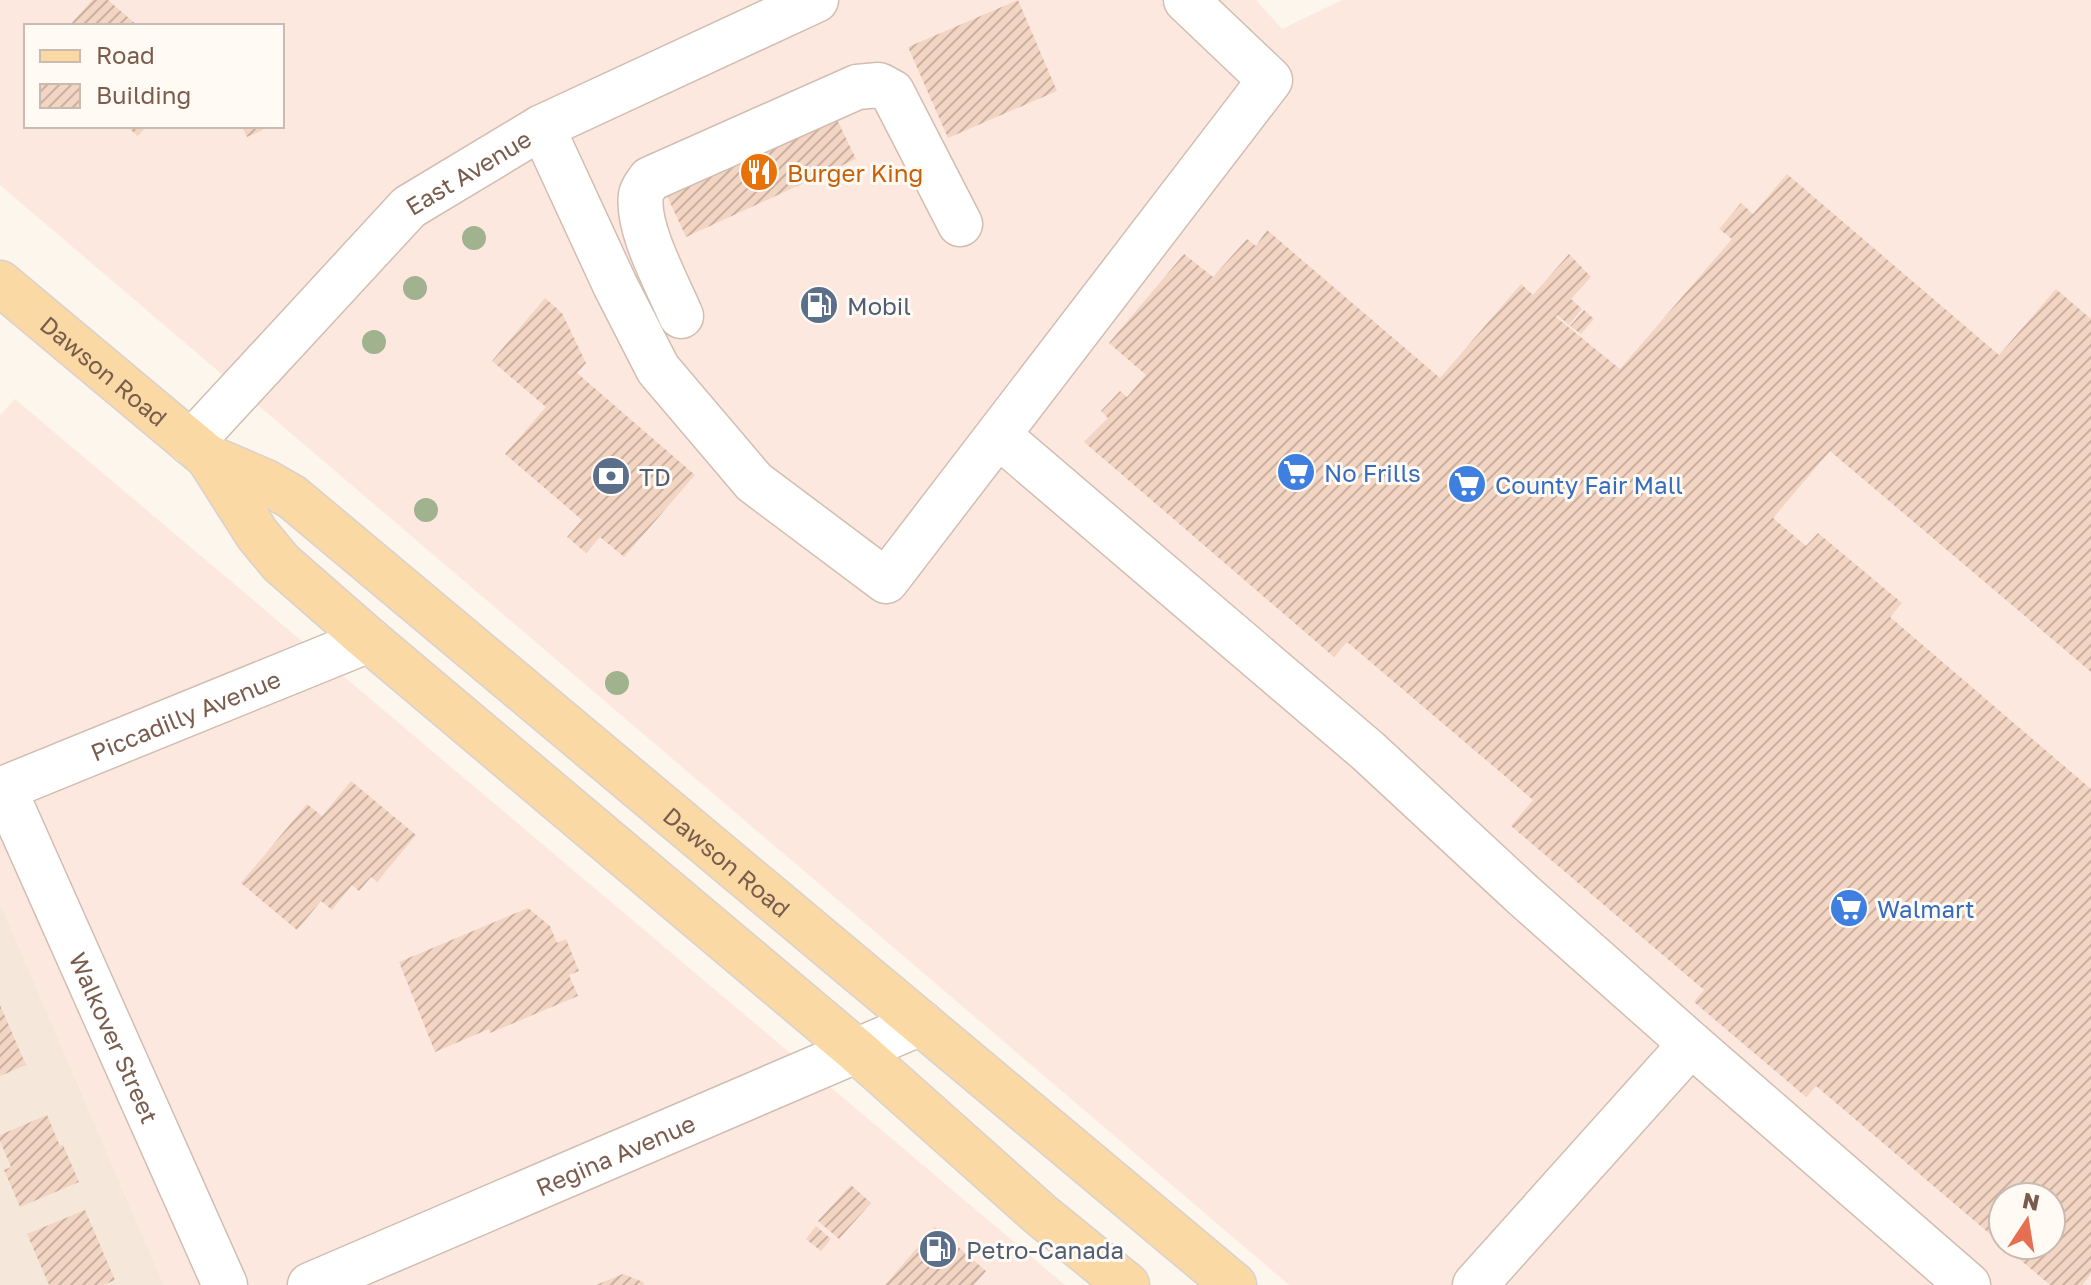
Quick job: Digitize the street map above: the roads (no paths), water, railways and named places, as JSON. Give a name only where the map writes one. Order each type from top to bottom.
[{"type":"main road","name":"Dawson Road","points":[[0,283],[199,450],[292,497],[1234,1285]]},
{"type":"main road","name":"Dawson Road","points":[[199,450],[281,563],[857,1051],[1041,1215],[1127,1285]]},
{"type":"street","name":"East Avenue","points":[[199,450],[409,207],[542,127],[816,0]]},
{"type":"street","points":[[542,127],[615,285],[658,369],[754,482],[886,581],[1270,80],[1186,0]]},
{"type":"street","points":[[681,316],[644,229],[641,192],[650,179],[857,87],[879,85],[892,92],[960,224]]},
{"type":"street","points":[[999,436],[1368,751],[1522,894],[1968,1285]]},
{"type":"street","name":"Piccadilly Avenue","points":[[2,789],[369,640]]},
{"type":"street","name":"Walkover Street","points":[[2,789],[225,1285]]},
{"type":"street","name":"Regina Avenue","points":[[310,1285],[921,1023]]},
{"type":"street","points":[[1475,1285],[1691,1044]]},
{"type":"place","name":"Burger King","points":[[759,172]]},
{"type":"place","name":"Mobil","points":[[819,305]]},
{"type":"place","name":"No Frills","points":[[1296,472]]},
{"type":"place","name":"TD","points":[[611,476]]},
{"type":"place","name":"County Fair Mall","points":[[1467,484]]},
{"type":"place","name":"Walmart","points":[[1849,908]]},
{"type":"place","name":"Petro-Canada","points":[[938,1249]]}]
